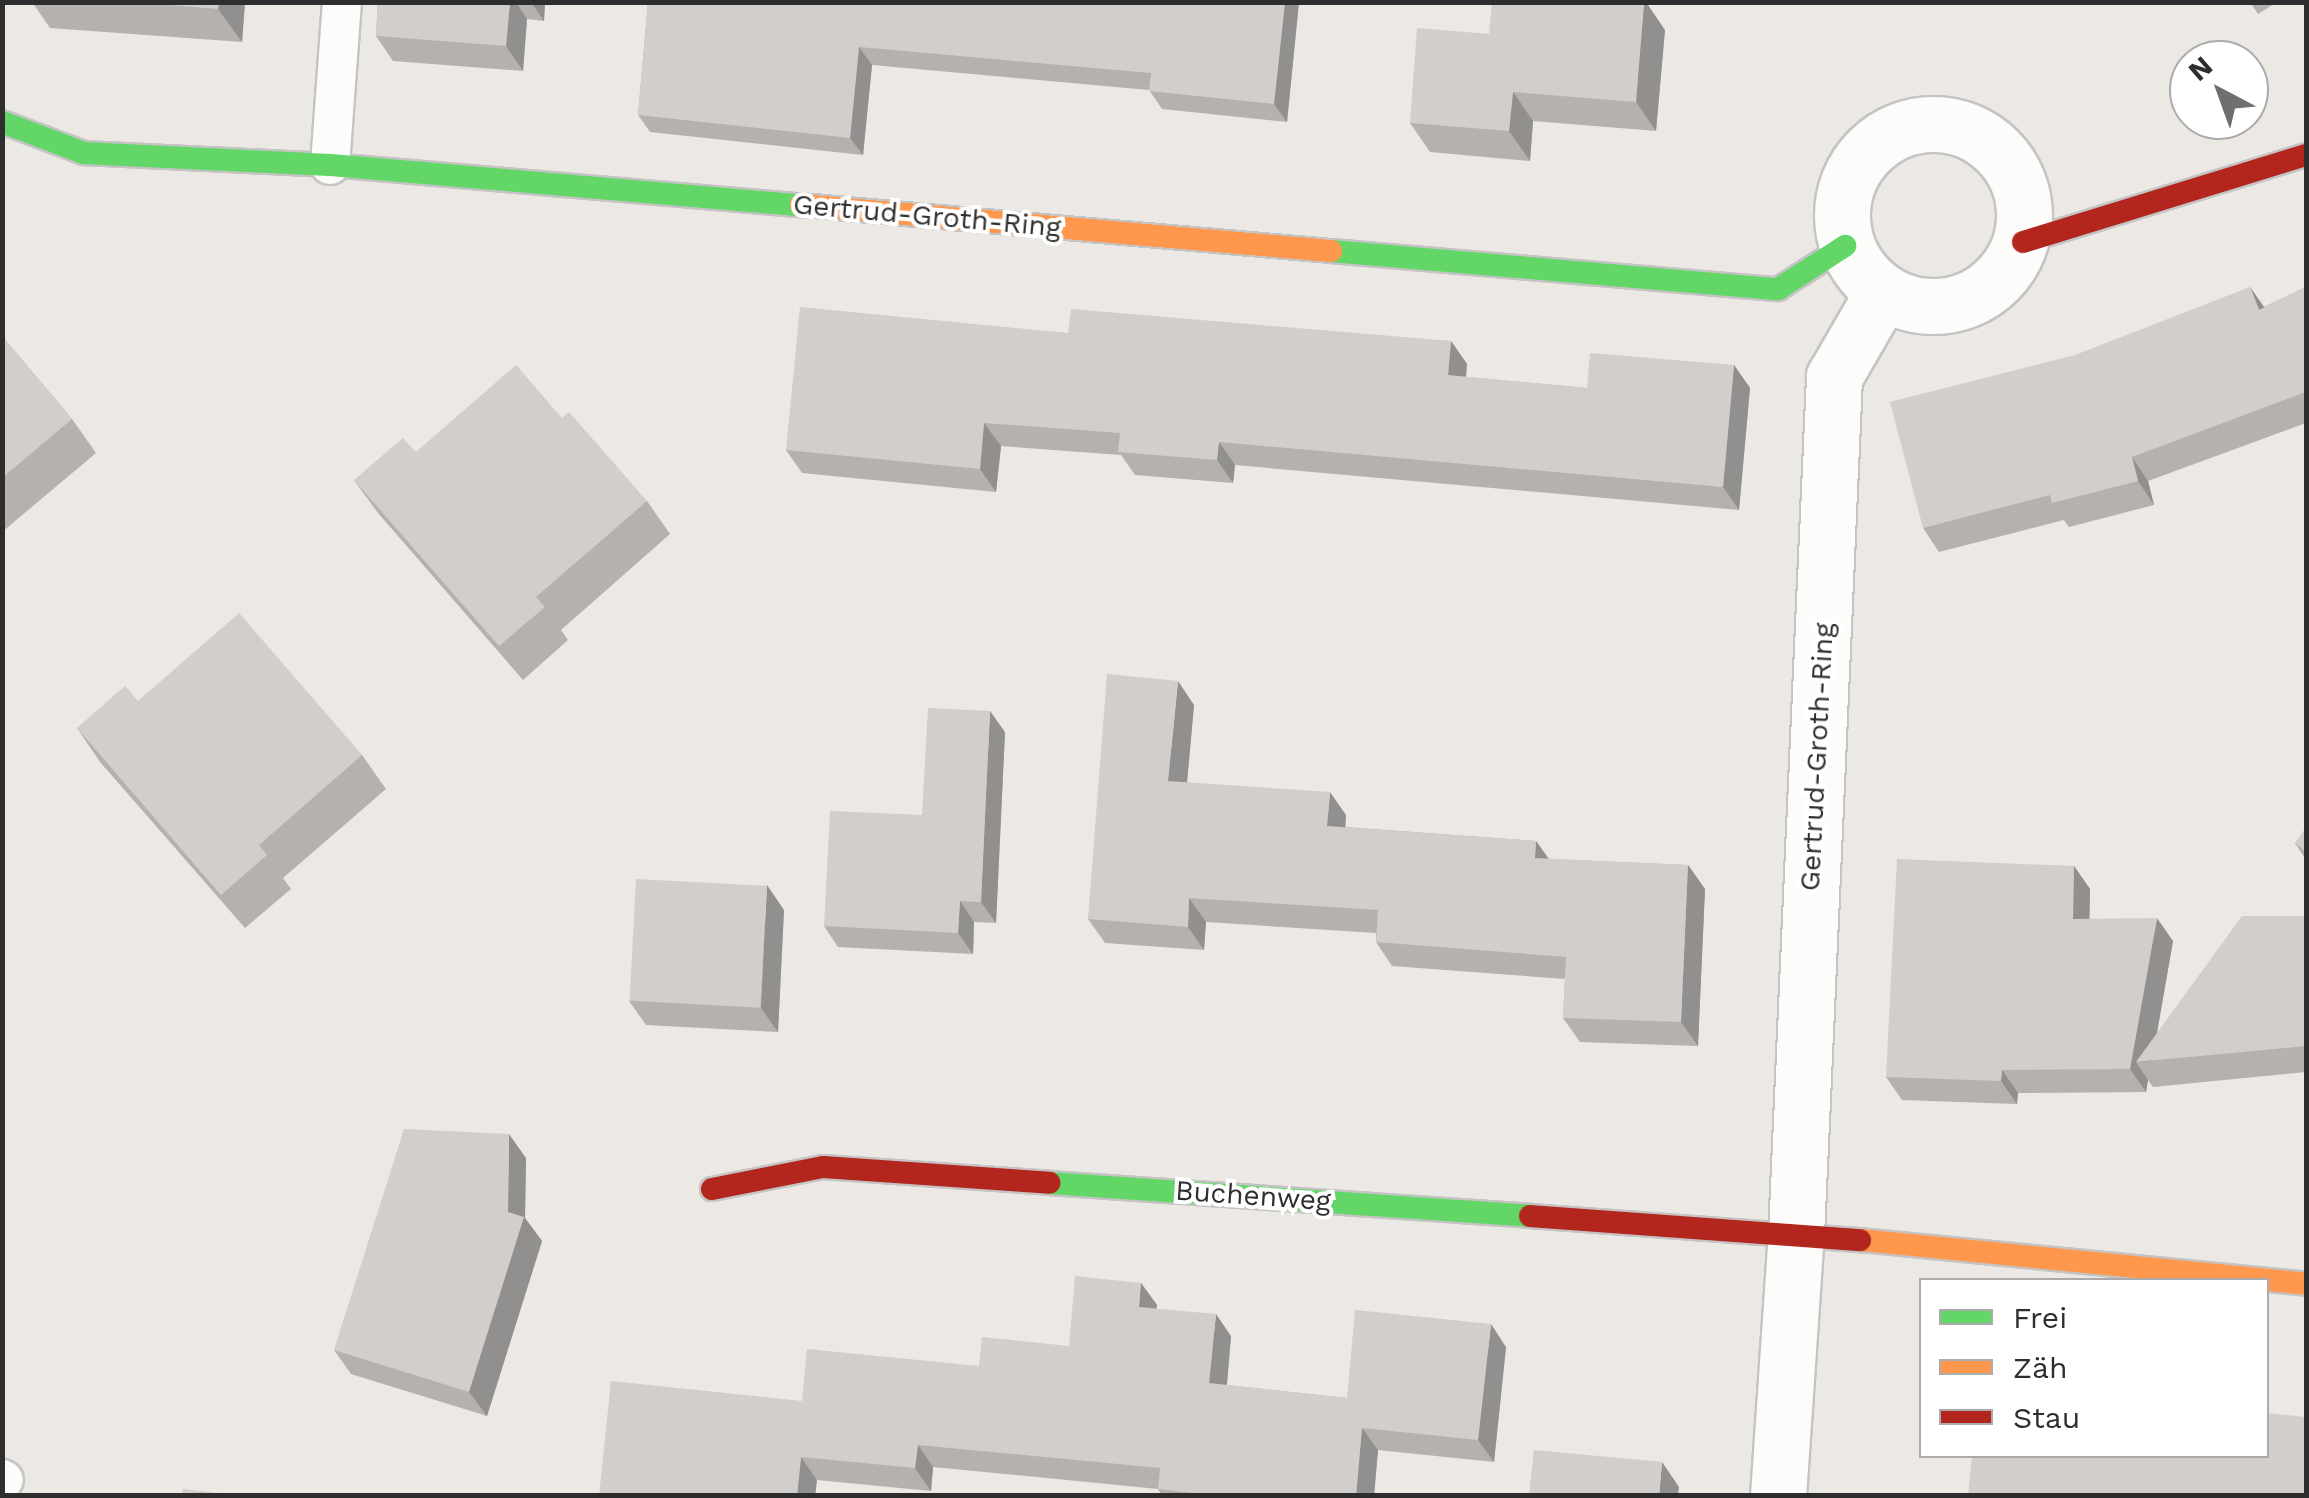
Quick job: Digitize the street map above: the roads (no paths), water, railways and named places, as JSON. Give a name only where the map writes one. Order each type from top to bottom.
[{"type":"street","name":"Gertrud-Groth-Ring","points":[[2,122],[84,153],[330,165],[1778,288],[1845,246]]},
{"type":"street","points":[[1952,124],[1995,144],[2022,185],[2023,242],[1991,289],[1937,309],[1882,294],[1845,246],[1842,197],[1863,154],[1903,126],[1952,124]]},
{"type":"street","points":[[2023,242],[2306,155]]},
{"type":"street","name":"Gertrud-Groth-Ring","points":[[1796,1234],[1834,378],[1882,294]]},
{"type":"street","name":"Buchenweg","points":[[712,1189],[823,1167],[1796,1234],[2245,1278]]},
{"type":"street","points":[[1778,1496],[1796,1234]]},
{"type":"street","name":"Buchenweg","points":[[2269,1280],[2306,1284]]},
{"type":"lane","points":[[330,165],[342,2]]}]
